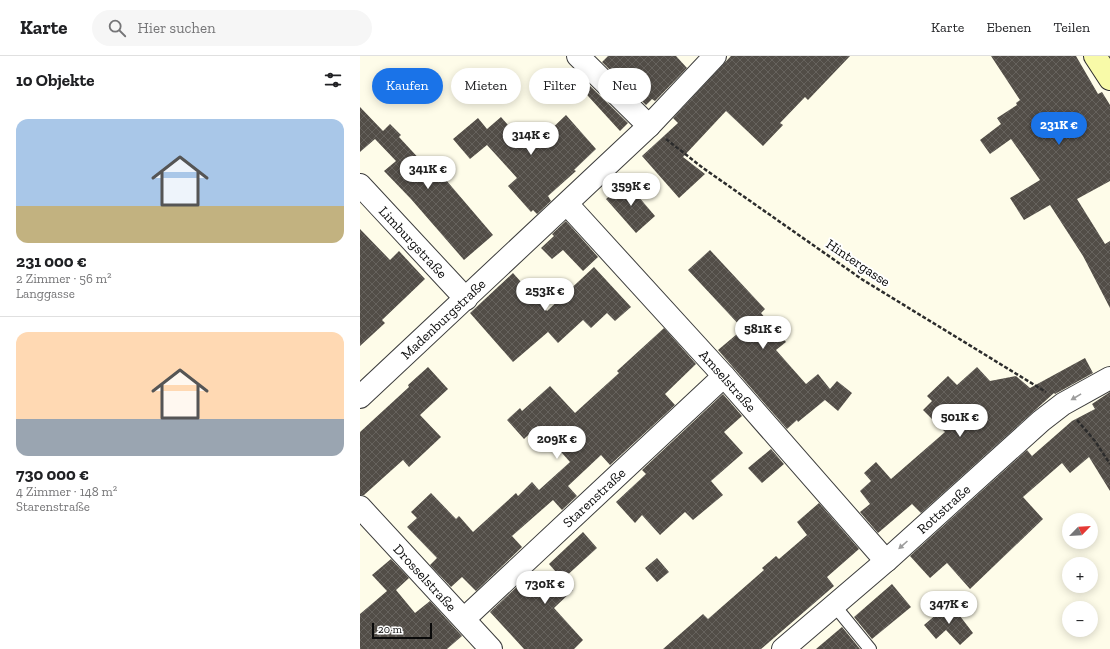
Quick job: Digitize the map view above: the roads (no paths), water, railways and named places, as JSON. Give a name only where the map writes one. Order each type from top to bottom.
[{"type":"main road","points":[[1095,56],[1110,79]]},
{"type":"street","points":[[578,56],[649,126]]},
{"type":"street","name":"Madenburgstraße","points":[[360,397],[649,126],[715,56]]},
{"type":"street","name":"Limburgstraße","points":[[360,185],[466,299]]},
{"type":"street","name":"Amselstraße","points":[[567,204],[724,376],[886,561]]},
{"type":"street","name":"Starenstraße","points":[[464,619],[724,376]]},
{"type":"street","name":"Rottstraße","points":[[783,649],[886,561],[1041,421],[1063,404],[1110,378]]},
{"type":"street","name":"Drosselstraße","points":[[360,507],[464,619],[480,645]]},
{"type":"lane","points":[[834,605],[870,649]]}]
